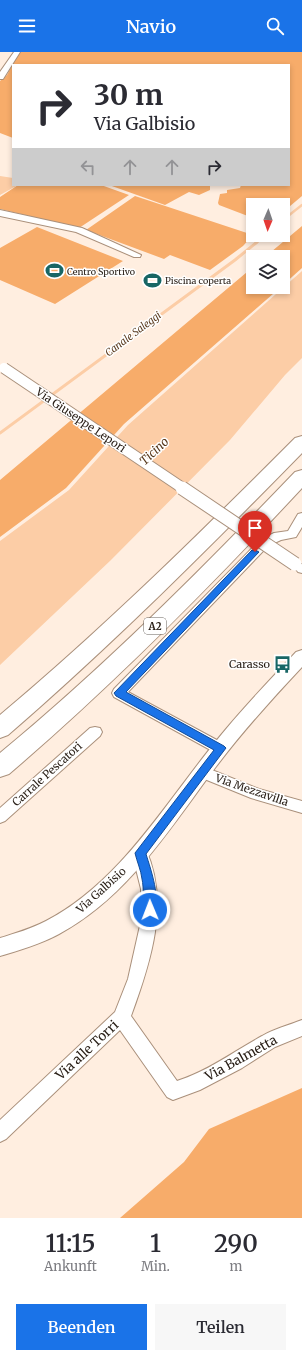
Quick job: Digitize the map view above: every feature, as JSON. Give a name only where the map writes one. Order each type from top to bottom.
[{"type":"highway","name":"A2","points":[[0,730],[50,687],[136,607],[302,442]]},
{"type":"highway","name":"A2","points":[[0,768],[70,708],[114,667],[302,476]]},
{"type":"street","points":[[0,77],[16,52]]},
{"type":"street","points":[[0,213],[79,230],[137,255]]},
{"type":"street","name":"Via Giuseppe Lepori","points":[[2,366],[300,567]]},
{"type":"street","points":[[221,748],[119,693],[264,543],[278,536],[292,534],[302,517]]},
{"type":"street","name":"Via Galbisio","points":[[0,947],[45,931],[69,918],[98,896],[140,853],[221,748],[272,688],[302,656]]},
{"type":"street","name":"Carrale Pescatori","points":[[0,817],[95,732]]},
{"type":"street","name":"Via Mezzavilla","points":[[202,772],[256,794],[302,807]]},
{"type":"street","name":"Via alle Torri","points":[[0,1133],[122,1017],[136,979],[149,921],[149,889],[140,853]]},
{"type":"street","name":"Via Balmetta","points":[[122,1017],[134,1037],[173,1091],[194,1084],[236,1062],[269,1040],[302,1028]]},
{"type":"shaded area","points":[[19,52],[302,52],[302,196],[290,206],[290,198],[246,198],[246,215],[219,205],[220,194],[227,193],[227,190],[240,188],[241,186],[290,186],[290,64],[13,64]]},
{"type":"shaded area","points":[[12,65],[12,138],[0,133],[0,81],[7,75]]},
{"type":"shaded area","points":[[16,186],[104,186],[129,195],[79,228],[0,209],[0,197]]},
{"type":"shaded area","points":[[112,186],[210,186],[210,190],[199,195],[189,192],[165,205]]},
{"type":"shaded area","points":[[135,196],[246,233],[247,242],[210,270],[170,255],[164,259],[86,230]]},
{"type":"shaded area","points":[[302,226],[302,268],[290,279],[290,250],[273,250],[283,242],[290,242],[290,236]]},
{"type":"shaded area","name":"Centro Sportivo","points":[[37,227],[123,261],[55,304],[0,280],[0,248]]},
{"type":"shaded area","points":[[246,273],[246,294],[273,294],[124,424],[66,488],[0,537],[0,480]]},
{"type":"shaded area","points":[[302,1088],[302,1218],[120,1218],[184,1162],[209,1129]]},
{"type":"water","points":[[0,176],[12,178],[12,186],[16,186],[0,195]]},
{"type":"water","name":"Ticino","points":[[302,271],[302,358],[285,375],[230,440],[111,560],[0,665],[0,541],[69,490],[128,425],[276,294],[290,294],[290,282]]},
{"type":"waterway","name":"Canale Saleggi","points":[[290,214],[302,205]]},
{"type":"waterway","name":"Canale Saleggi","points":[[0,433],[235,260],[257,242]]},
{"type":"place","name":"Centro Sportivo","points":[[54,271]]},
{"type":"place","name":"Piscina coperta","points":[[152,280]]},
{"type":"place","name":"Carasso","points":[[283,664]]},
{"type":"route","points":[[150,910],[147,877],[140,853],[221,748],[119,693],[255,552]]}]
